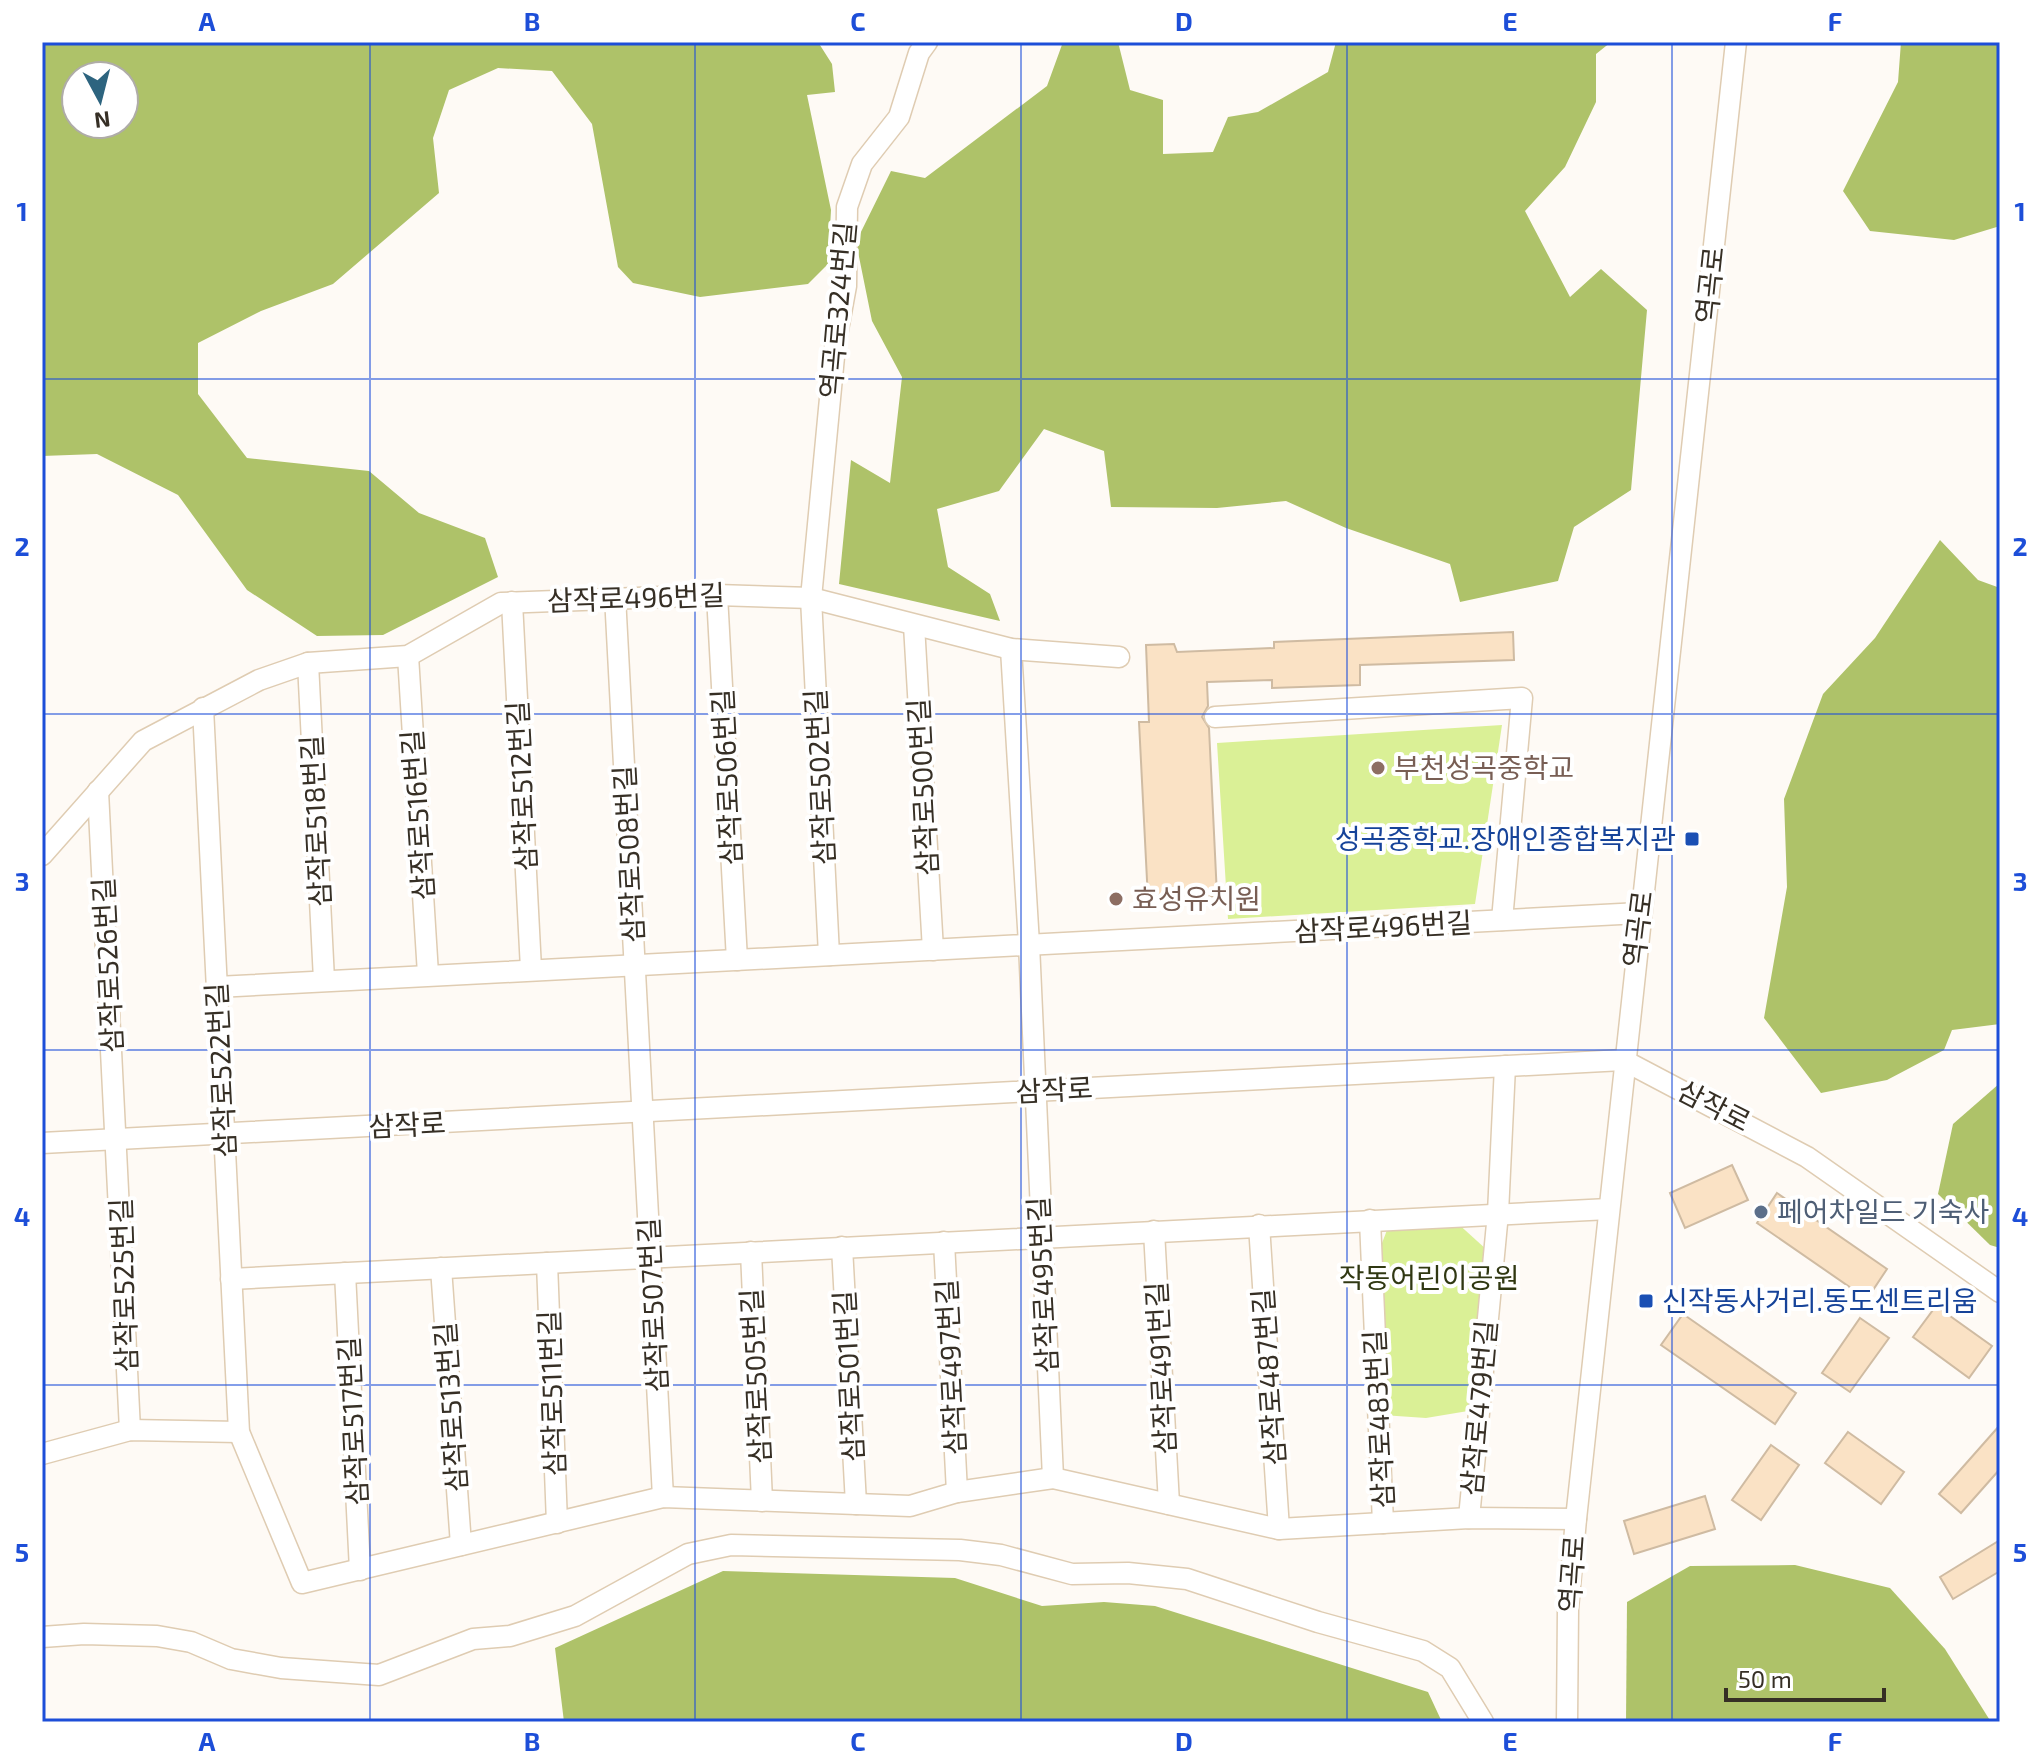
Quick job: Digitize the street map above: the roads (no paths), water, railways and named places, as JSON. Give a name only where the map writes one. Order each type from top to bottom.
[{"type":"street","name":"역곡로324번길","points":[[811,598],[835,346],[846,286],[847,207],[862,164],[899,117],[919,53],[927,42]]},
{"type":"street","name":"역곡로","points":[[1567,1722],[1568,1609],[1576,1519],[1623,1060],[1736,42]]},
{"type":"street","name":"삼작로506번길","points":[[717,595],[737,960]]},
{"type":"street","name":"삼작로496번길","points":[[42,855],[143,741],[203,708],[259,680],[308,663],[408,656],[501,603],[615,596],[811,598],[1011,649],[1119,657]]},
{"type":"street","name":"삼작로508번길","points":[[615,596],[644,1112]]},
{"type":"street","name":"삼작로502번길","points":[[811,598],[829,955]]},
{"type":"street","name":"삼작로512번길","points":[[512,602],[531,969]]},
{"type":"street","name":"삼작로500번길","points":[[914,625],[933,950]]},
{"type":"street","points":[[1011,649],[1029,944],[1034,1091]]},
{"type":"street","name":"삼작로516번길","points":[[408,656],[428,974]]},
{"type":"street","name":"삼작로518번길","points":[[308,663],[324,980]]},
{"type":"street","points":[[1215,717],[1522,698],[1502,920]]},
{"type":"street","name":"삼작로522번길","points":[[203,708],[239,1432],[302,1583],[360,1570]]},
{"type":"street","name":"삼작로526번길","points":[[98,791],[118,1139]]},
{"type":"street","name":"삼작로496번길","points":[[217,987],[1640,913]]},
{"type":"street","name":"삼작로","points":[[42,1143],[1623,1060],[1807,1157],[2000,1292]]},
{"type":"street","name":"삼작로479번길","points":[[1053,1478],[1279,1529],[1469,1518],[1498,1213],[1505,1066]]},
{"type":"street","name":"삼작로495번길","points":[[1034,1091],[1053,1478]]},
{"type":"street","name":"삼작로507번길","points":[[644,1112],[663,1497]]},
{"type":"street","name":"삼작로525번길","points":[[118,1139],[130,1430]]},
{"type":"street","points":[[231,1279],[1609,1209]]},
{"type":"street","name":"삼작로483번길","points":[[1370,1220],[1383,1523]]},
{"type":"street","name":"삼작로487번길","points":[[1259,1225],[1279,1529]]},
{"type":"street","name":"삼작로491번길","points":[[1154,1231],[1169,1504]]},
{"type":"street","name":"삼작로497번길","points":[[944,1242],[957,1492]]},
{"type":"street","name":"삼작로501번길","points":[[842,1247],[856,1504]]},
{"type":"street","name":"삼작로505번길","points":[[751,1252],[762,1501]]},
{"type":"street","name":"삼작로511번길","points":[[547,1263],[557,1523]]},
{"type":"street","name":"삼작로513번길","points":[[441,1268],[461,1545]]},
{"type":"street","name":"삼작로517번길","points":[[345,1273],[360,1570]]},
{"type":"street","points":[[42,1454],[130,1430],[239,1432]]},
{"type":"street","points":[[360,1570],[663,1497],[910,1506],[957,1492],[1053,1478]]},
{"type":"street","points":[[1469,1518],[1576,1519]]},
{"type":"street","points":[[42,1637],[84,1634],[157,1636],[191,1642],[231,1659],[281,1668],[379,1675],[473,1639],[510,1636],[575,1616],[662,1566],[688,1554],[711,1549],[731,1545],[960,1550],[1001,1555],[1072,1574],[1128,1573],[1187,1579],[1318,1622],[1423,1651],[1450,1668],[1483,1722]]},
{"type":"place","name":"부천성곡중학교","points":[[1378,768]]},
{"type":"place","name":"성곡중학교.장애인종합복지관","points":[[1692,839]]},
{"type":"place","name":"효성유치원","points":[[1116,899]]},
{"type":"place","name":"페어차일드 기숙사","points":[[1761,1212]]},
{"type":"place","name":"신작동사거리.동도센트리움","points":[[1646,1301]]},
{"type":"park label","name":"작동어린이공원","points":[[1429,1278]]}]
